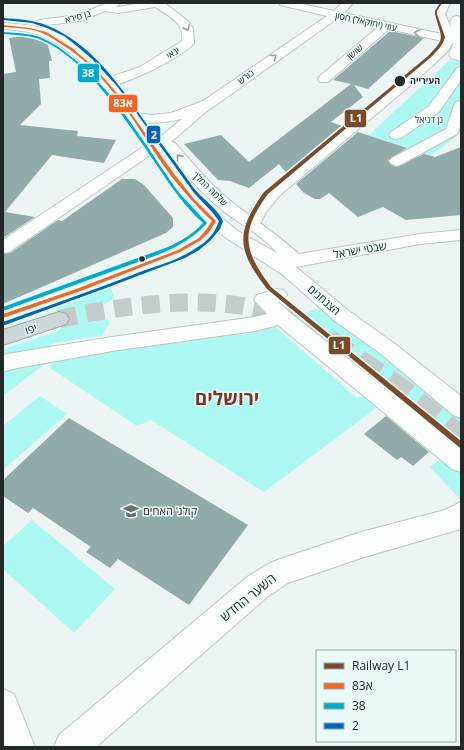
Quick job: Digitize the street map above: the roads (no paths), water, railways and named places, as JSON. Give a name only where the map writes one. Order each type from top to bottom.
[{"type":"highway","name":"יפו","points":[[3,338],[59,320]]},
{"type":"street","name":"בן סירא","points":[[39,23],[80,18],[116,3]]},
{"type":"street","points":[[105,8],[118,10],[159,3]]},
{"type":"street","name":"ינאי","points":[[113,81],[144,70],[188,43],[190,35],[188,27],[182,20],[159,3]]},
{"type":"street","name":"עוזי (יחזקאל) חסון","points":[[284,3],[449,39]]},
{"type":"street","name":"כורש","points":[[133,117],[151,120],[178,116],[208,104],[335,15],[348,3]]},
{"type":"street","points":[[252,224],[259,209],[271,194],[324,151],[433,58],[447,44],[449,39],[440,14],[446,3]]},
{"type":"street","name":"שלמה המלך","points":[[3,20],[39,23],[56,27],[82,41],[113,81],[151,120],[159,143],[189,196],[202,211],[232,235],[265,244]]},
{"type":"street","points":[[461,21],[455,21],[460,42],[455,55],[461,57]]},
{"type":"street","name":"שלמה המלך","points":[[3,26],[37,30],[55,38],[113,81],[133,117],[210,191],[227,206],[252,224],[265,244]]},
{"type":"street","name":"שושן","points":[[324,79],[386,26]]},
{"type":"street","points":[[396,135],[434,109],[461,71]]},
{"type":"street","points":[[3,248],[47,216],[159,143],[208,104]]},
{"type":"street","points":[[397,161],[452,131],[461,106]]},
{"type":"street","name":"יפו","points":[[3,316],[81,289],[179,251],[193,244],[204,235],[214,221]]},
{"type":"street","name":"שבטי ישראל","points":[[265,244],[322,245],[461,227]]},
{"type":"street","name":"שבטי ישראל","points":[[265,244],[278,257],[295,260],[461,235]]},
{"type":"street","name":"הצנחנים","points":[[265,244],[290,271],[342,316],[388,349],[461,409]]},
{"type":"street","name":"הצנחנים","points":[[295,260],[341,302],[388,349]]},
{"type":"street","points":[[277,295],[264,300],[282,317],[393,405],[461,462]]},
{"type":"street","points":[[3,364],[7,362],[112,344],[255,324],[282,317]]},
{"type":"street","name":"השער החדש","points":[[71,747],[257,587],[280,572],[361,545],[455,517]]},
{"type":"street","points":[[3,705],[18,747]]},
{"type":"tunnel","points":[[59,319],[112,309],[169,303],[198,302],[226,304],[253,308],[278,315],[298,324],[329,342]]},
{"type":"tunnel","points":[[328,341],[398,388],[461,438]]},
{"type":"rail line","name":"L1","points":[[441,3],[436,11],[436,14],[443,37],[436,50],[266,193],[250,218],[246,241],[252,263],[269,288],[461,445]]},
{"type":"place","name":"העירייה","points":[[400,81]]},
{"type":"place","name":"קולג' האחים","points":[[131,511]]},
{"type":"district","name":"ירושלים","points":[[227,398]]},
{"type":"park label","name":"גן דניאל","points":[[429,120]]}]
